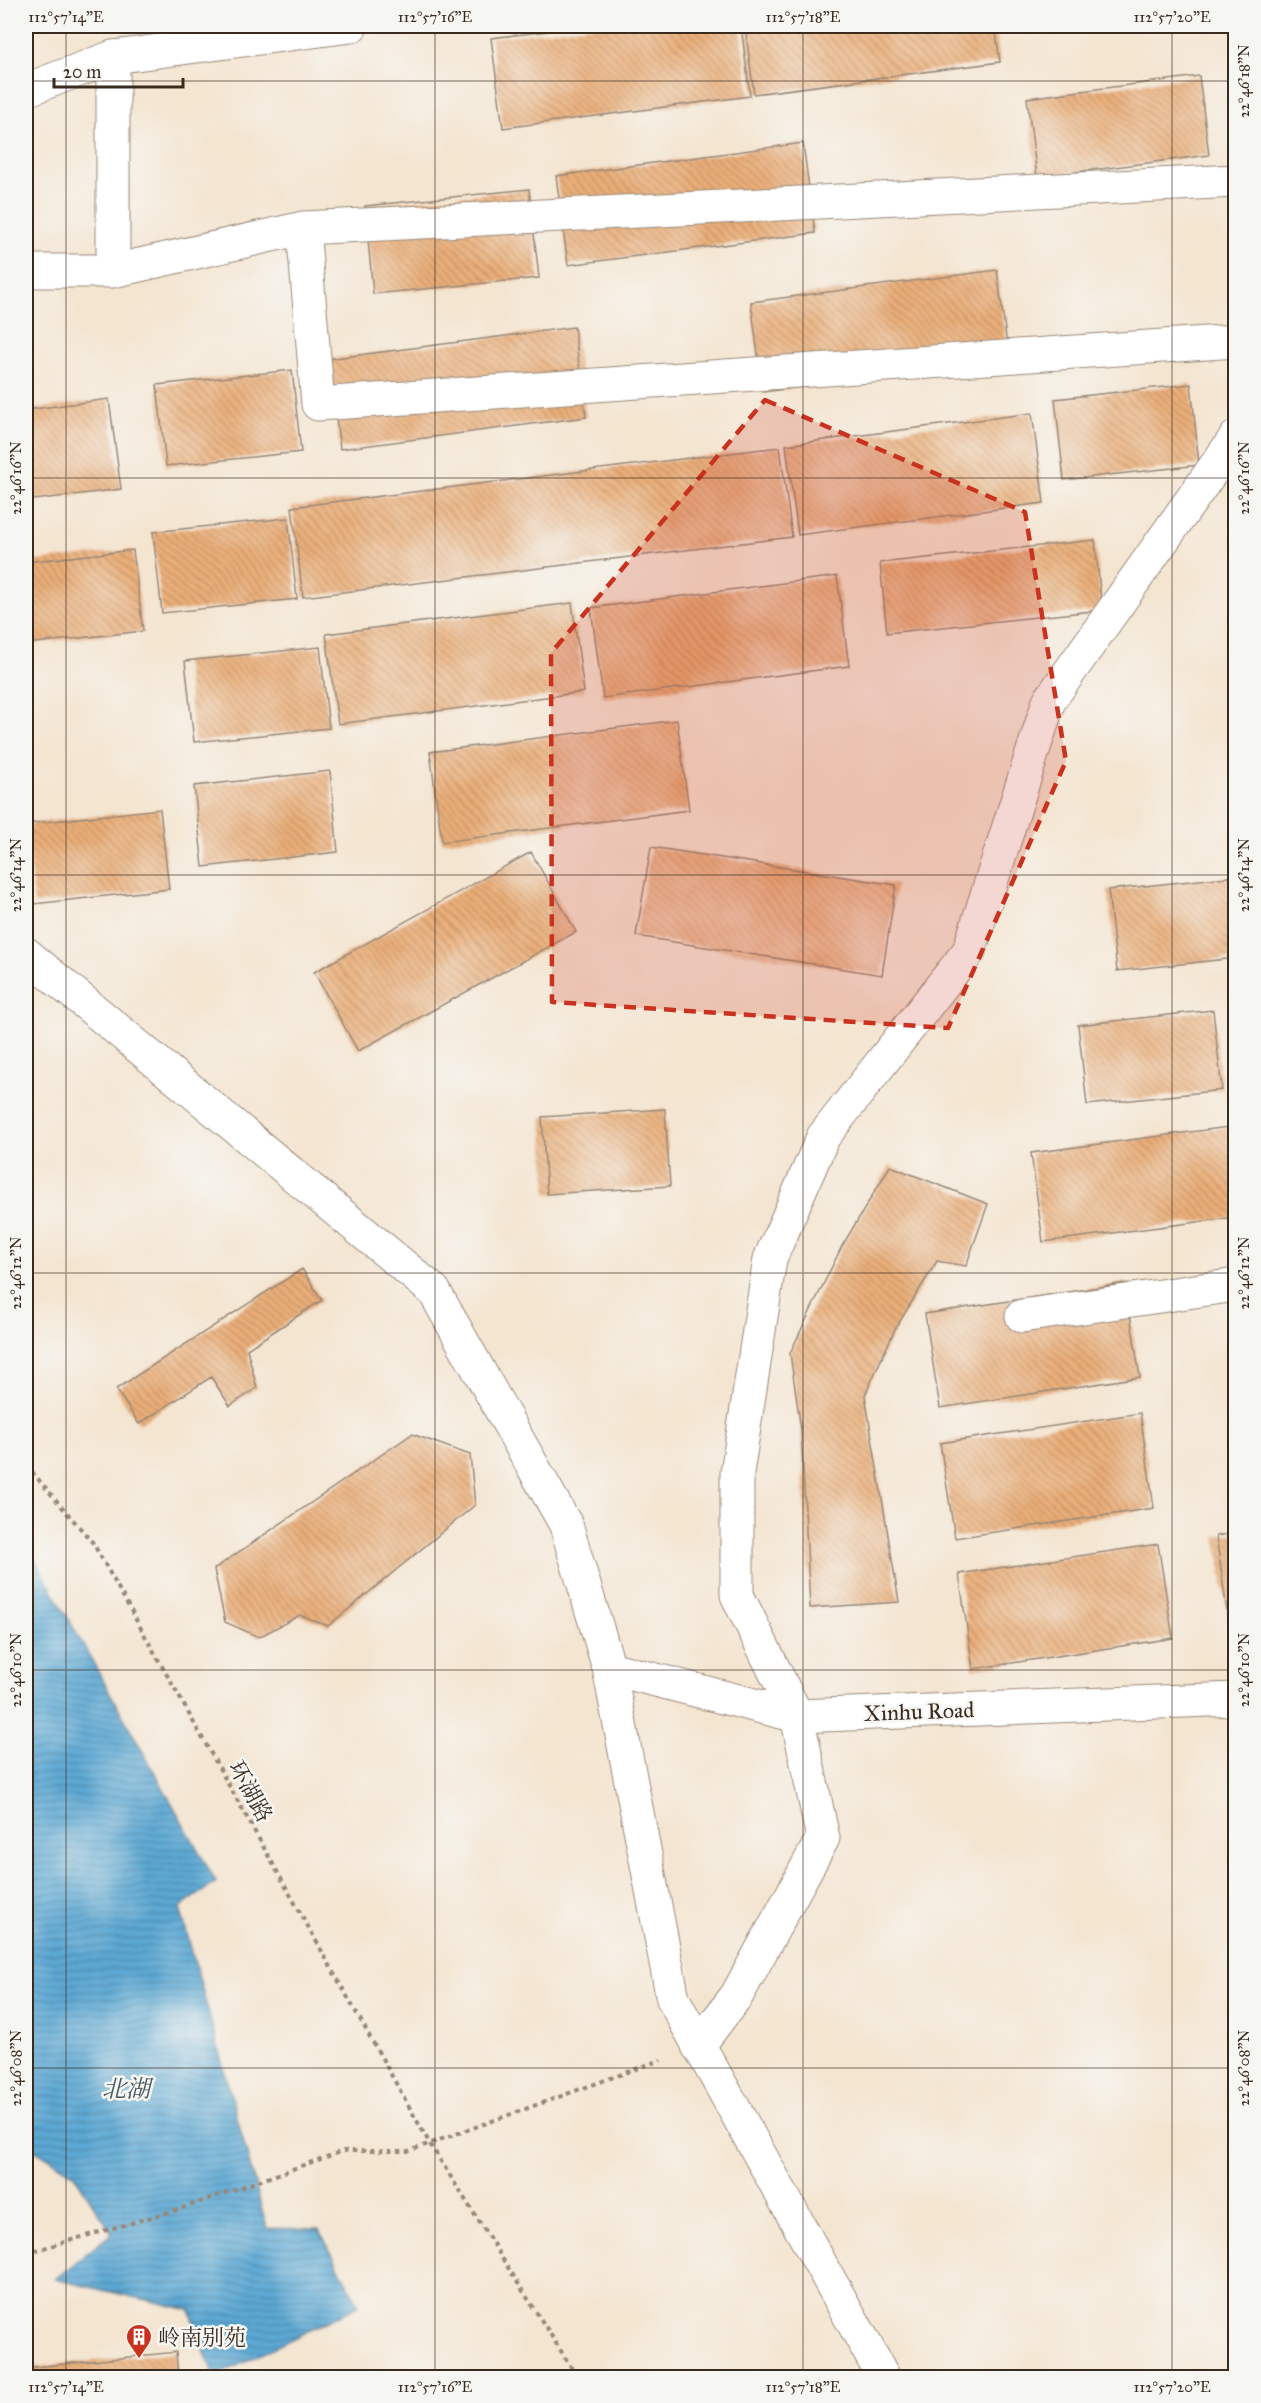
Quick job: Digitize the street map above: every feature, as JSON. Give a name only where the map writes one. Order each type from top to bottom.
[{"type":"street","points":[[26,90],[113,57],[351,26]]},
{"type":"street","points":[[113,57],[113,271]]},
{"type":"street","points":[[26,271],[113,271],[303,228],[1236,181]]},
{"type":"street","points":[[303,228],[318,404],[1236,341]]},
{"type":"street","points":[[698,2046],[737,1995],[823,1838],[797,1716],[737,1595],[737,1473],[770,1259],[823,1137],[969,951],[1049,701],[1236,437]]},
{"type":"street","points":[[26,954],[434,1291],[566,1525],[609,1668],[673,1999],[884,2378]]},
{"type":"street","points":[[1022,1316],[1236,1285]]},
{"type":"street","name":"Xinhu Road","points":[[609,1668],[797,1716],[1236,1699]]},
{"type":"path","name":"环湖路","points":[[26,1465],[93,1543],[430,2144],[578,2378]]},
{"type":"path","points":[[26,2253],[180,2209],[343,2151],[409,2151],[698,2046]]},
{"type":"highlighted area","points":[[765,400],[1025,512],[1066,761],[948,1028],[552,1002],[551,653]]},
{"type":"water","name":"北湖","points":[[26,1543],[216,1882],[180,1908],[267,2228],[319,2229],[359,2306],[214,2377],[190,2310],[55,2279],[112,2233],[73,2173],[26,2144]]},
{"type":"building","points":[[591,26],[741,26],[750,96],[503,128],[491,38]]},
{"type":"building","points":[[745,26],[995,26],[1000,62],[754,94]]},
{"type":"building","points":[[1199,76],[1209,155],[1037,177],[1027,98]]},
{"type":"building","points":[[803,143],[815,233],[568,265],[556,176]]},
{"type":"building","points":[[529,189],[539,278],[373,294],[365,206]]},
{"type":"building","points":[[997,270],[1009,360],[763,392],[751,302]]},
{"type":"building","points":[[574,327],[586,417],[340,449],[328,359]]},
{"type":"building","points":[[292,370],[301,452],[166,466],[157,385]]},
{"type":"building","points":[[1191,384],[1199,465],[1064,480],[1055,399]]},
{"type":"building","points":[[109,399],[121,489],[26,501],[26,410]]},
{"type":"building","points":[[1032,413],[1044,503],[798,535],[786,445]]},
{"type":"building","points":[[780,447],[792,537],[303,597],[292,507]]},
{"type":"building","points":[[288,518],[297,599],[162,613],[153,532]]},
{"type":"building","points":[[1095,540],[1102,610],[887,633],[880,563]]},
{"type":"building","points":[[133,550],[143,631],[26,644],[26,562]]},
{"type":"building","points":[[837,576],[849,666],[603,698],[591,608]]},
{"type":"building","points":[[572,603],[584,692],[338,724],[326,634]]},
{"type":"building","points":[[320,647],[329,728],[194,742],[185,661]]},
{"type":"building","points":[[677,720],[689,810],[442,842],[430,752]]},
{"type":"building","points":[[330,771],[338,852],[203,867],[194,786]]},
{"type":"building","points":[[160,809],[169,889],[34,904],[26,824]]},
{"type":"building","points":[[651,847],[896,885],[882,975],[636,936]]},
{"type":"building","points":[[531,852],[576,932],[358,1051],[314,972]]},
{"type":"building","points":[[1236,876],[1236,958],[1117,971],[1108,890]]},
{"type":"building","points":[[1213,1010],[1222,1090],[1087,1105],[1078,1025]]},
{"type":"building","points":[[665,1109],[670,1186],[547,1194],[542,1117]]},
{"type":"building","points":[[1236,1126],[1236,1217],[1043,1242],[1031,1153]]},
{"type":"building","points":[[890,1166],[988,1204],[966,1266],[937,1261],[895,1329],[865,1395],[899,1602],[810,1608],[801,1430],[790,1353],[842,1246]]},
{"type":"building","points":[[302,1269],[322,1300],[247,1349],[257,1388],[230,1406],[211,1377],[139,1424],[116,1389]]},
{"type":"building","points":[[1125,1283],[1140,1377],[940,1408],[925,1314]]},
{"type":"building","points":[[1140,1413],[1154,1508],[955,1538],[940,1443]]},
{"type":"building","points":[[412,1434],[470,1455],[475,1505],[328,1626],[300,1615],[259,1637],[225,1622],[214,1569]]},
{"type":"building","points":[[1236,1533],[1236,1630],[1230,1631],[1216,1536]]},
{"type":"building","points":[[1158,1544],[1173,1638],[973,1669],[959,1574]]},
{"type":"building","name":"岭南别苑","points":[[176,2352],[178,2378],[26,2378],[26,2368]]},
{"type":"place","name":"岭南别苑","points":[[139,2360]]}]
